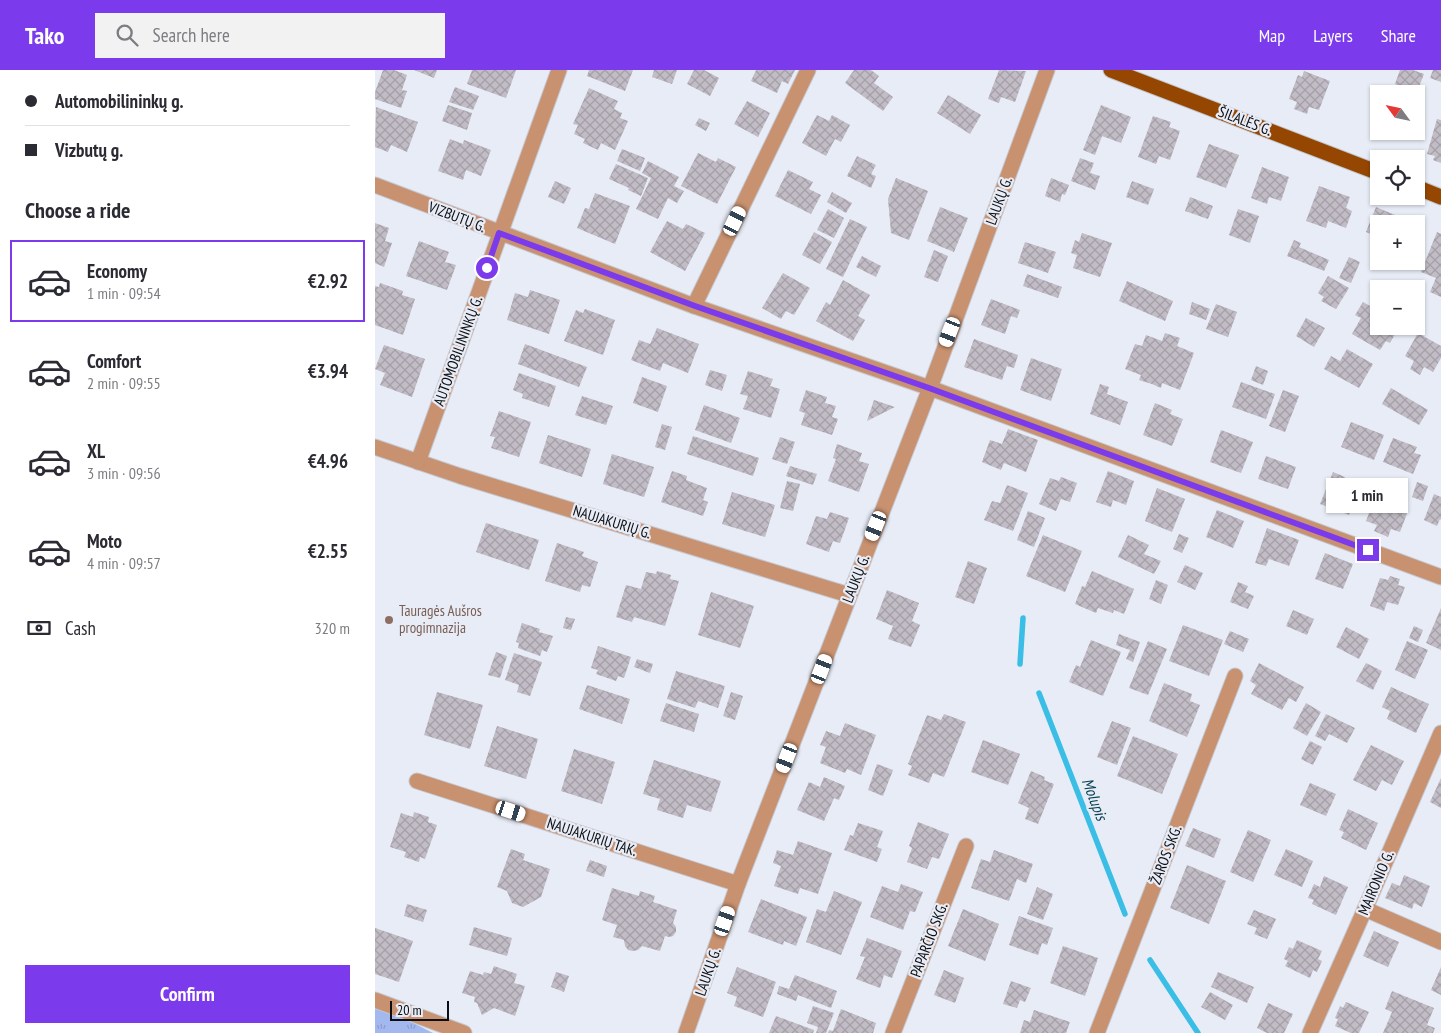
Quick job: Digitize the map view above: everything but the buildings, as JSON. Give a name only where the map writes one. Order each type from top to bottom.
[{"type":"main road","name":"ŠILALĖS G.","points":[[1111,70],[1370,170]]},
{"type":"main road","points":[[1425,191],[1441,197]]},
{"type":"street","name":"AUTOMOBILININKŲ G.","points":[[418,462],[559,70]]},
{"type":"street","points":[[695,306],[808,70]]},
{"type":"street","name":"LAUKŲ G.","points":[[686,1033],[738,884],[836,633],[1047,70]]},
{"type":"street","name":"VIZBUTŲ G.","points":[[375,185],[695,306],[929,388],[1441,577]]},
{"type":"street","name":"NAUJAKURIŲ G.","points":[[375,447],[418,462],[849,595]]},
{"type":"street","name":"ŽAROS SKG.","points":[[1097,1033],[1235,676]]},
{"type":"street","name":"MAIRONIO G.","points":[[1310,1033],[1365,909],[1436,759],[1441,733]]},
{"type":"street","name":"NAUJAKURIŲ TAK.","points":[[417,781],[738,884]]},
{"type":"street","name":"PAPARČIO SKG.","points":[[893,1033],[966,846]]},
{"type":"street","points":[[1365,909],[1441,942]]},
{"type":"street","points":[[375,1000],[464,1033]]},
{"type":"green space","points":[[375,1007],[392,1012],[433,1033],[375,1033]]},
{"type":"waterway","name":"Molupis","points":[[1020,664],[1023,618]]},
{"type":"waterway","name":"Molupis","points":[[1039,693],[1125,914]]},
{"type":"waterway","name":"Molupis","points":[[1150,960],[1198,1033]]},
{"type":"place","name":"Tauragės Aušros progimnazija","points":[[389,620]]},
{"type":"route","points":[[487,268],[499,233],[695,306],[929,388],[1368,550]]}]
